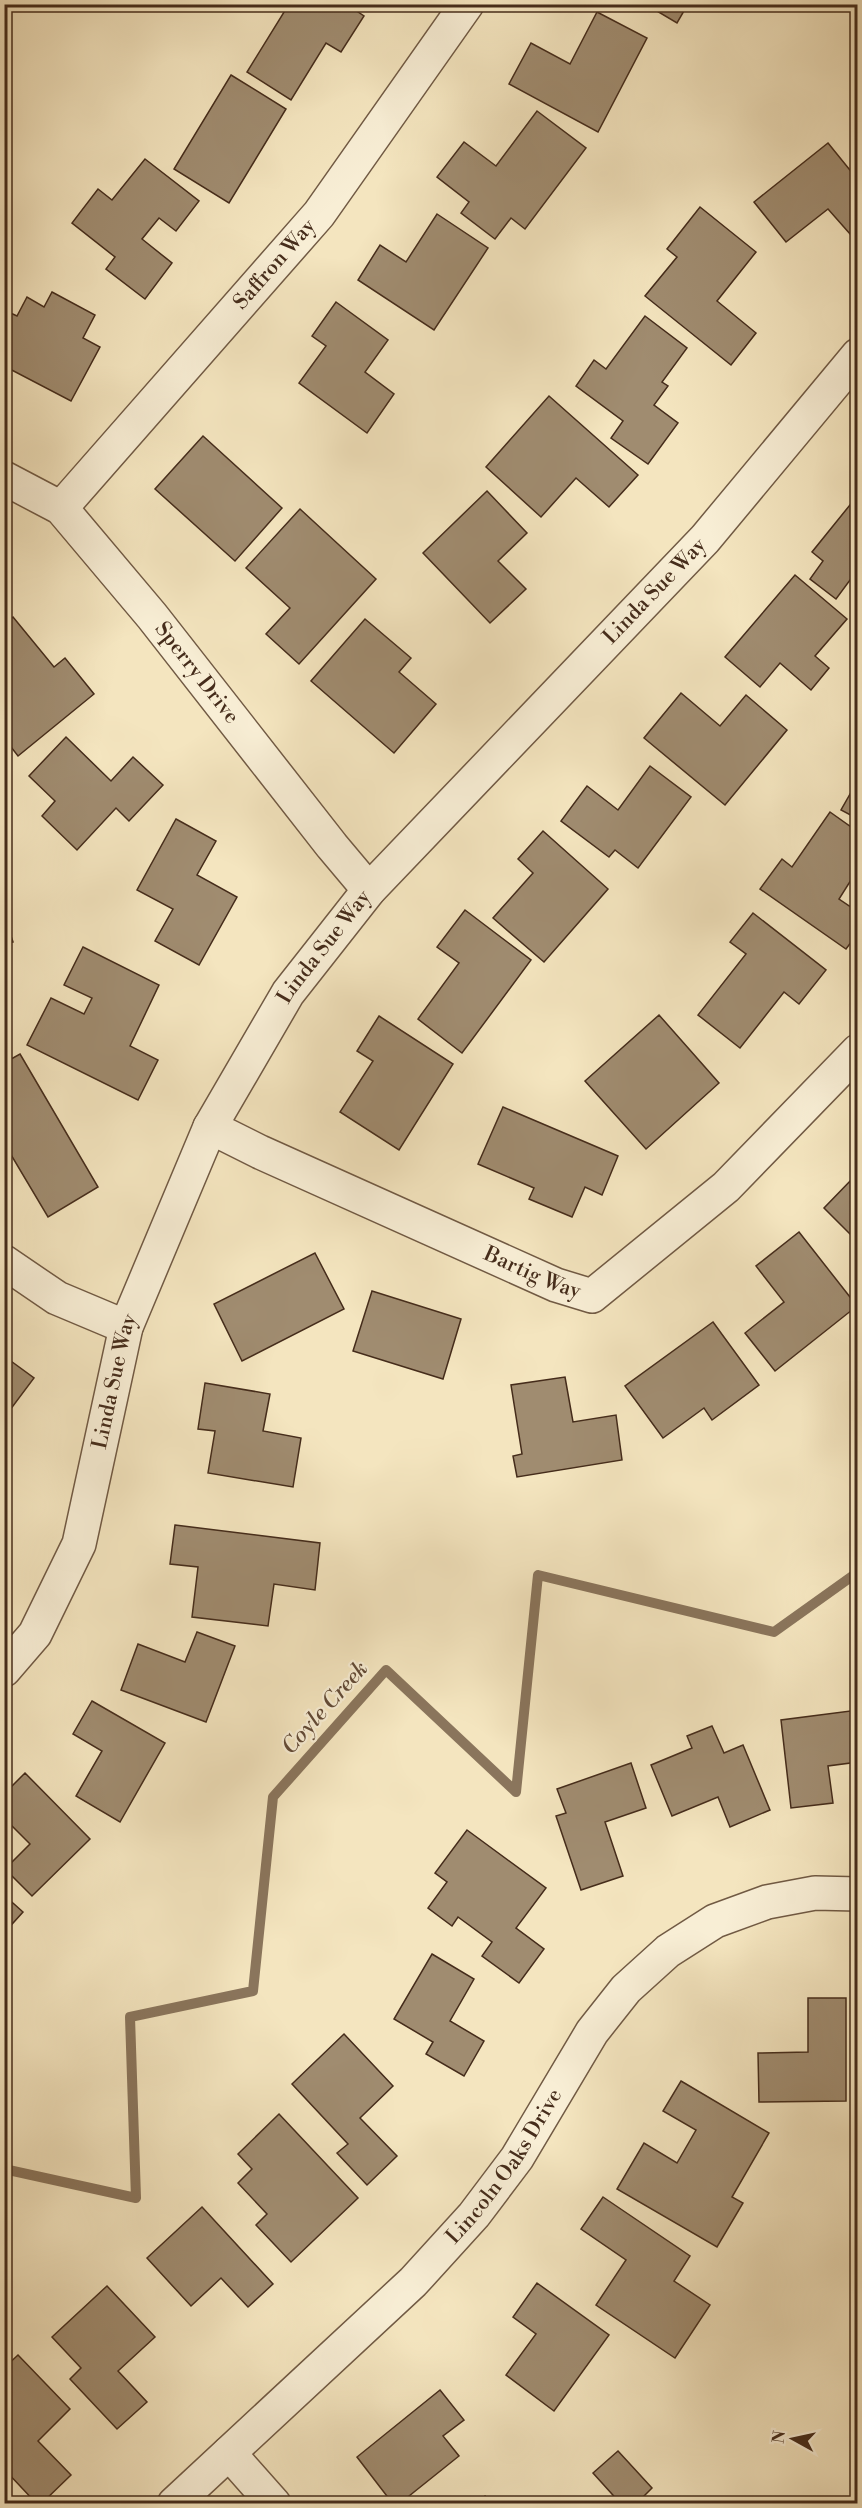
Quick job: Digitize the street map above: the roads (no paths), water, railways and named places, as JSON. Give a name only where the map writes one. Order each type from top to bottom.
[{"type":"street","name":"Saffron Way","points":[[61,508],[319,214],[467,4]]},
{"type":"street","name":"Linda Sue Way","points":[[4,1670],[35,1635],[79,1544],[126,1327],[210,1127],[288,993],[369,890],[705,539],[858,355]]},
{"type":"street","name":"Sperry Drive","points":[[4,478],[61,508],[152,616],[369,890]]},
{"type":"street","name":"Bartig Way","points":[[210,1127],[556,1285],[591,1296],[726,1187],[858,1051]]},
{"type":"street","points":[[4,1262],[57,1298],[126,1327]]},
{"type":"street","name":"Lincoln Oaks Drive","points":[[174,2504],[413,2282],[474,2215],[517,2158],[592,2032],[626,1989],[668,1951],[715,1922],[767,1902],[814,1893],[858,1894]]},
{"type":"street","points":[[229,2452],[274,2504]]},
{"type":"waterway","name":"Coyle Creek","points":[[4,2169],[136,2198],[130,2017],[253,1991],[273,1797],[386,1670],[516,1792],[538,1575],[774,1632],[858,1572]]}]
